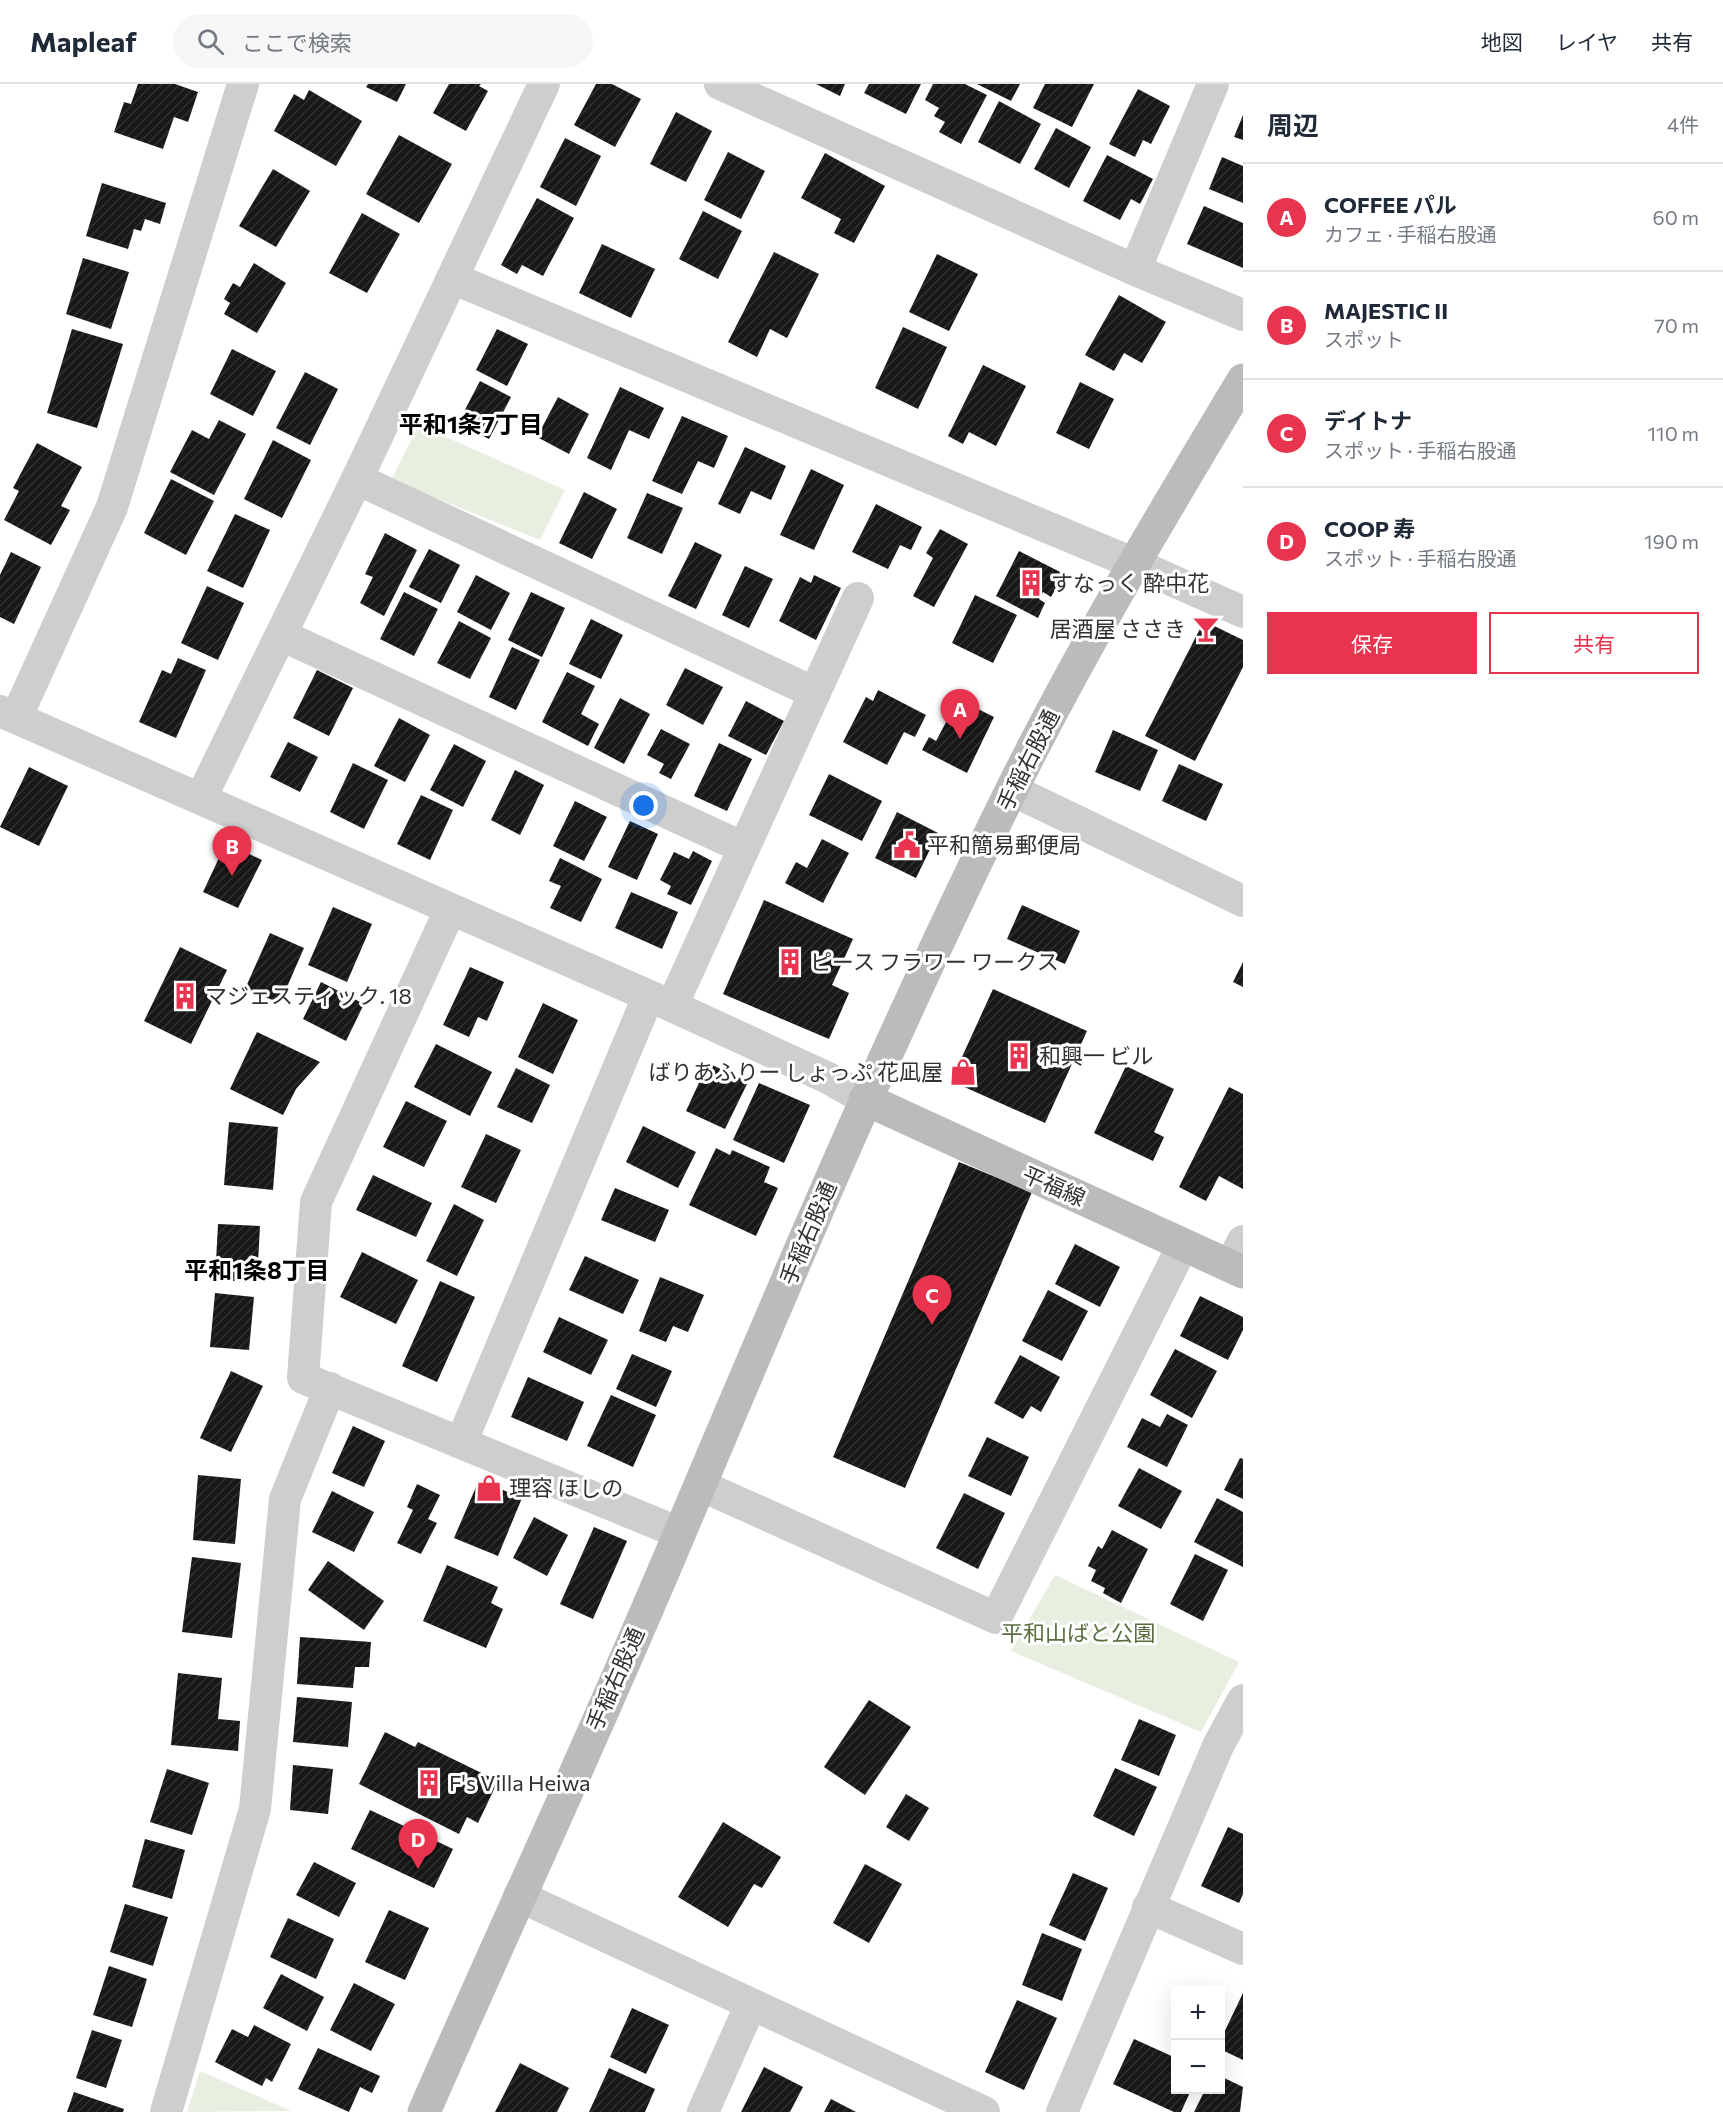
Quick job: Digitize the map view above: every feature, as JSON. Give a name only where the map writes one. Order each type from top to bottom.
[{"type":"street","points":[[243,84],[112,507],[8,715],[660,1002],[828,1078],[865,1099]]},
{"type":"street","points":[[201,798],[357,479],[544,84]]},
{"type":"street","points":[[720,84],[1135,270],[1243,315]]},
{"type":"street","points":[[1135,270],[1206,86]]},
{"type":"street","points":[[452,278],[1133,563],[1243,612]]},
{"type":"street","name":"手稲右股通","points":[[424,2112],[680,1533],[865,1099],[1012,790],[1133,563],[1243,380]]},
{"type":"street","points":[[357,479],[815,693]]},
{"type":"street","points":[[461,1443],[660,1002],[742,847],[858,598]]},
{"type":"street","points":[[281,635],[742,847]]},
{"type":"street","points":[[1012,790],[1243,901]]},
{"type":"street","points":[[450,910],[316,1202],[303,1378],[680,1533]]},
{"type":"street","name":"平福線","points":[[865,1099],[1183,1245],[1239,1259]]},
{"type":"street","points":[[700,1485],[996,1618],[1183,1245]]},
{"type":"street","points":[[166,2112],[255,1809],[285,1499],[330,1389]]},
{"type":"street","points":[[1062,2112],[1218,1746],[1243,1700]]},
{"type":"street","points":[[519,1896],[750,2006],[984,2112]]},
{"type":"street","points":[[1148,1907],[1243,1949]]},
{"type":"street","points":[[703,2112],[750,2006]]},
{"type":"green space","points":[[419,425],[565,490],[540,540],[391,480]]},
{"type":"green space","name":"平和山ばと公園","points":[[1055,1575],[1239,1662],[1201,1732],[1011,1651]]},
{"type":"green space","points":[[200,2071],[291,2111],[187,2112]]},
{"type":"building","points":[[138,84],[175,84],[198,92],[188,122],[174,117],[163,149],[114,132],[124,102],[131,104]]},
{"type":"building","points":[[368,84],[406,84],[397,102],[366,87]]},
{"type":"building","points":[[449,84],[481,84],[479,86],[488,91],[466,131],[433,113]]},
{"type":"building","points":[[596,84],[612,84],[641,99],[615,147],[574,125]]},
{"type":"building","points":[[816,84],[845,84],[840,96]]},
{"type":"building","points":[[869,84],[921,84],[906,114],[864,93]]},
{"type":"building","points":[[933,84],[965,84],[987,95],[961,144],[939,132],[945,122],[934,116],[939,108],[925,100]]},
{"type":"building","points":[[977,84],[1020,84],[1011,101]]},
{"type":"building","points":[[1045,84],[1094,84],[1072,127],[1033,108]]},
{"type":"building","points":[[1138,89],[1170,106],[1151,144],[1143,140],[1135,157],[1109,144]]},
{"type":"building","points":[[309,90],[362,121],[336,166],[274,131],[294,94],[304,100]]},
{"type":"building","points":[[999,101],[1041,124],[1020,164],[978,142]]},
{"type":"building","points":[[676,112],[712,131],[686,182],[650,164]]},
{"type":"building","points":[[1243,115],[1243,140],[1234,137]]},
{"type":"building","points":[[1056,128],[1091,147],[1069,188],[1034,169]]},
{"type":"building","points":[[399,135],[452,164],[419,223],[366,194]]},
{"type":"building","points":[[565,138],[601,156],[576,206],[540,187]]},
{"type":"building","points":[[728,152],[765,171],[741,219],[704,200]]},
{"type":"building","points":[[825,153],[885,186],[854,243],[834,233],[841,219],[801,198]]},
{"type":"building","points":[[1107,155],[1153,179],[1140,204],[1131,199],[1120,220],[1083,201]]},
{"type":"building","points":[[1222,157],[1243,166],[1243,203],[1209,189]]},
{"type":"building","points":[[273,169],[310,191],[276,247],[239,226]]},
{"type":"building","points":[[102,183],[166,203],[160,224],[145,219],[141,231],[134,229],[128,249],[86,236]]},
{"type":"building","points":[[537,198],[574,218],[543,276],[522,265],[517,274],[501,265]]},
{"type":"building","points":[[1204,206],[1243,223],[1243,268],[1187,244]]},
{"type":"building","points":[[703,211],[742,231],[718,279],[679,259]]},
{"type":"building","points":[[362,213],[400,234],[367,293],[329,273]]},
{"type":"building","points":[[602,244],[655,269],[631,318],[579,293]]},
{"type":"building","points":[[774,252],[819,274],[787,338],[770,329],[757,357],[728,342]]},
{"type":"building","points":[[937,254],[978,274],[949,331],[909,312]]},
{"type":"building","points":[[83,258],[129,272],[111,329],[66,314]]},
{"type":"building","points":[[254,263],[286,283],[257,333],[224,314],[230,303],[224,299],[233,283],[240,287]]},
{"type":"building","points":[[1119,295],[1166,322],[1142,363],[1124,353],[1114,371],[1085,355]]},
{"type":"building","points":[[903,327],[947,347],[918,409],[875,388]]},
{"type":"building","points":[[72,329],[123,344],[97,428],[47,413]]},
{"type":"building","points":[[497,329],[528,344],[507,386],[476,370]]},
{"type":"building","points":[[232,349],[276,371],[253,416],[210,394]]},
{"type":"building","points":[[983,365],[1026,386],[996,446],[969,432],[963,444],[948,436]]},
{"type":"building","points":[[305,372],[338,389],[310,445],[276,428]]},
{"type":"building","points":[[480,381],[511,397],[489,439],[458,423]]},
{"type":"building","points":[[1080,382],[1114,399],[1089,449],[1056,433]]},
{"type":"building","points":[[620,387],[664,408],[649,439],[629,430],[611,470],[587,458]]},
{"type":"building","points":[[558,397],[589,414],[569,454],[537,437]]},
{"type":"building","points":[[682,416],[728,436],[714,468],[698,461],[682,494],[652,481]]},
{"type":"building","points":[[219,420],[246,434],[214,495],[170,472],[192,430],[209,439]]},
{"type":"building","points":[[273,440],[311,460],[282,518],[244,499]]},
{"type":"building","points":[[37,443],[82,467],[61,506],[70,510],[51,545],[4,520],[19,491],[13,488]]},
{"type":"building","points":[[745,447],[786,466],[771,500],[751,491],[740,514],[718,504]]},
{"type":"building","points":[[811,469],[844,485],[814,550],[780,535]]},
{"type":"building","points":[[171,479],[214,501],[186,555],[144,533]]},
{"type":"building","points":[[584,492],[617,509],[592,559],[559,543]]},
{"type":"building","points":[[647,493],[683,508],[662,554],[627,538]]},
{"type":"building","points":[[876,504],[922,527],[911,550],[900,545],[888,569],[852,552]]},
{"type":"building","points":[[235,514],[270,530],[243,588],[207,571]]},
{"type":"building","points":[[940,529],[968,544],[934,607],[913,596],[933,558],[926,553]]},
{"type":"building","points":[[385,533],[417,550],[384,616],[360,603],[373,577],[365,574]]},
{"type":"building","points":[[695,542],[722,555],[696,609],[668,596]]},
{"type":"building","points":[[429,549],[460,565],[441,603],[409,587]]},
{"type":"building","name":"すなっく 酔中花","points":[[1019,551],[1064,574],[1051,597],[1043,592],[1039,599],[1045,603],[1038,618],[996,596]]},
{"type":"building","points":[[11,552],[41,567],[14,624],[0,617],[0,575]]},
{"type":"building","points":[[745,566],[773,579],[749,628],[722,615]]},
{"type":"building","points":[[476,575],[510,593],[491,630],[457,612]]},
{"type":"building","points":[[814,575],[841,588],[816,640],[779,621],[800,577],[811,583]]},
{"type":"building","points":[[207,586],[244,603],[218,660],[181,643]]},
{"type":"building","points":[[404,592],[438,609],[414,656],[380,639]]},
{"type":"building","points":[[531,592],[565,608],[542,657],[508,640]]},
{"type":"building","points":[[975,595],[1017,615],[993,663],[952,643]]},
{"type":"building","points":[[591,619],[623,635],[601,679],[569,664]]},
{"type":"building","points":[[459,621],[491,638],[470,679],[437,663]]},
{"type":"building","points":[[1204,621],[1243,640],[1243,667],[1195,761],[1145,736]]},
{"type":"building","points":[[512,647],[540,660],[516,710],[489,697]]},
{"type":"building","points":[[178,658],[206,670],[176,738],[139,722],[162,670],[171,674]]},
{"type":"building","points":[[685,668],[723,687],[703,725],[666,705]]},
{"type":"building","points":[[317,670],[353,688],[329,736],[293,718]]},
{"type":"building","points":[[567,672],[595,686],[581,714],[599,724],[588,746],[542,722]]},
{"type":"building","points":[[878,690],[926,715],[915,737],[904,732],[887,765],[843,742],[866,697],[873,701]]},
{"type":"building","points":[[620,698],[650,714],[624,764],[594,748]]},
{"type":"building","points":[[746,701],[784,721],[766,755],[728,736]]},
{"type":"building","points":[[964,702],[994,717],[967,773],[922,750],[929,737],[936,741],[952,711],[958,715]]},
{"type":"building","points":[[399,718],[430,735],[405,782],[374,766]]},
{"type":"building","points":[[661,729],[690,744],[671,779],[659,773],[664,764],[647,755]]},
{"type":"building","points":[[1113,730],[1158,750],[1140,791],[1095,772]]},
{"type":"building","points":[[288,742],[318,757],[300,792],[270,777]]},
{"type":"building","points":[[719,743],[752,759],[727,811],[694,796]]},
{"type":"building","points":[[454,744],[486,761],[463,807],[430,790]]},
{"type":"building","points":[[353,763],[388,780],[364,829],[330,812]]},
{"type":"building","points":[[1179,764],[1223,784],[1206,821],[1162,801]]},
{"type":"building","points":[[29,767],[68,786],[39,846],[0,827]]},
{"type":"building","points":[[515,770],[544,785],[520,835],[491,820]]},
{"type":"building","points":[[829,774],[882,801],[862,841],[809,815]]},
{"type":"building","points":[[421,795],[453,810],[430,860],[397,844]]},
{"type":"building","points":[[575,801],[607,817],[584,861],[553,846]]},
{"type":"building","name":"平和簡易郵便局","points":[[897,812],[938,833],[916,878],[875,858]]},
{"type":"building","points":[[630,821],[658,834],[637,880],[608,867]]},
{"type":"building","points":[[822,839],[849,853],[823,903],[785,883],[796,862],[807,868]]},
{"type":"building","points":[[226,843],[262,860],[238,908],[203,892]]},
{"type":"building","points":[[693,851],[712,861],[691,905],[667,894],[671,886],[660,880],[674,852],[689,859]]},
{"type":"building","points":[[560,858],[602,879],[581,922],[550,908],[561,886],[549,881]]},
{"type":"building","points":[[631,892],[678,912],[662,949],[615,928]]},
{"type":"building","name":"ピース フラワー ワークス","points":[[764,900],[853,939],[832,985],[849,993],[829,1039],[723,994]]},
{"type":"building","points":[[1022,905],[1080,931],[1065,964],[1007,939]]},
{"type":"building","points":[[333,907],[372,924],[347,982],[308,965]]},
{"type":"building","points":[[270,933],[304,948],[280,1003],[245,989]]},
{"type":"building","name":"マジェスティック. 18","points":[[180,947],[227,970],[191,1044],[144,1021]]},
{"type":"building","points":[[1243,962],[1243,987],[1233,982]]},
{"type":"building","points":[[470,967],[504,982],[487,1021],[478,1017],[469,1037],[443,1025]]},
{"type":"building","points":[[321,982],[364,1004],[346,1041],[303,1019]]},
{"type":"building","name":"和興一 ビル","points":[[993,989],[1087,1031],[1045,1123],[951,1081]]},
{"type":"building","points":[[543,1003],[578,1020],[553,1074],[518,1057]]},
{"type":"building","points":[[257,1032],[320,1062],[296,1089],[283,1115],[230,1089]]},
{"type":"building","points":[[436,1044],[492,1072],[470,1116],[414,1087]]},
{"type":"building","points":[[708,1063],[748,1082],[725,1129],[686,1111]]},
{"type":"building","points":[[1126,1066],[1174,1089],[1154,1132],[1164,1137],[1153,1161],[1094,1133]]},
{"type":"building","points":[[516,1068],[550,1085],[532,1123],[497,1107]]},
{"type":"building","points":[[759,1083],[810,1105],[784,1163],[733,1140]]},
{"type":"building","points":[[1229,1087],[1243,1094],[1243,1189],[1219,1176],[1206,1201],[1179,1187]]},
{"type":"building","points":[[406,1101],[447,1121],[424,1167],[383,1147]]},
{"type":"building","points":[[229,1122],[278,1127],[273,1190],[224,1185]]},
{"type":"building","points":[[643,1126],[696,1152],[678,1188],[626,1162]]},
{"type":"building","points":[[486,1134],[521,1150],[496,1203],[461,1187]]},
{"type":"building","points":[[716,1148],[730,1155],[732,1150],[770,1167],[764,1182],[778,1188],[756,1236],[689,1205]]},
{"type":"building","points":[[959,1162],[1032,1192],[905,1488],[833,1457]]},
{"type":"building","points":[[373,1175],[432,1203],[416,1237],[356,1210]]},
{"type":"building","points":[[615,1188],[669,1210],[655,1242],[601,1220]]},
{"type":"building","points":[[454,1204],[484,1220],[457,1276],[426,1261]]},
{"type":"building","points":[[218,1224],[260,1226],[257,1282],[215,1280]]},
{"type":"building","points":[[1075,1244],[1120,1267],[1100,1307],[1055,1284]]},
{"type":"building","points":[[362,1252],[418,1280],[396,1324],[340,1297]]},
{"type":"building","points":[[585,1256],[639,1280],[623,1314],[569,1290]]},
{"type":"building","points":[[660,1277],[704,1295],[688,1332],[673,1326],[666,1342],[639,1331]]},
{"type":"building","points":[[440,1281],[475,1297],[437,1382],[402,1366]]},
{"type":"building","points":[[1048,1290],[1088,1311],[1062,1361],[1022,1341]]},
{"type":"building","points":[[215,1293],[254,1297],[249,1350],[210,1347]]},
{"type":"building","points":[[1200,1296],[1243,1317],[1243,1330],[1228,1360],[1180,1336]]},
{"type":"building","points":[[559,1317],[608,1340],[591,1375],[543,1352]]},
{"type":"building","points":[[1175,1349],[1217,1371],[1192,1418],[1150,1395]]},
{"type":"building","points":[[632,1354],[672,1371],[656,1407],[616,1389]]},
{"type":"building","points":[[1020,1355],[1060,1377],[1041,1412],[1031,1406],[1023,1419],[994,1403]]},
{"type":"building","points":[[231,1371],[263,1386],[231,1452],[200,1438]]},
{"type":"building","points":[[528,1377],[584,1402],[567,1441],[511,1417]]},
{"type":"building","points":[[611,1395],[656,1415],[633,1467],[587,1446]]},
{"type":"building","points":[[1167,1414],[1188,1425],[1167,1467],[1127,1447],[1142,1418],[1160,1427]]},
{"type":"building","points":[[353,1426],[385,1441],[364,1487],[332,1473]]},
{"type":"building","points":[[987,1437],[1029,1457],[1011,1496],[968,1476]]},
{"type":"building","points":[[1240,1458],[1243,1459],[1243,1499],[1224,1490]]},
{"type":"building","points":[[1139,1468],[1182,1491],[1161,1529],[1118,1506]]},
{"type":"building","points":[[198,1475],[241,1479],[235,1544],[193,1540]]},
{"type":"building","points":[[479,1480],[522,1498],[498,1556],[454,1538]]},
{"type":"building","points":[[417,1484],[440,1495],[428,1519],[437,1523],[421,1554],[397,1543],[413,1510],[407,1507]]},
{"type":"building","points":[[332,1491],[374,1512],[354,1552],[312,1532]]},
{"type":"building","points":[[964,1493],[1005,1513],[978,1569],[936,1548]]},
{"type":"building","points":[[1217,1498],[1243,1512],[1243,1567],[1194,1542]]},
{"type":"building","points":[[534,1517],[568,1535],[547,1576],[513,1558]]},
{"type":"building","points":[[594,1527],[627,1541],[593,1619],[560,1604]]},
{"type":"building","points":[[1112,1530],[1148,1549],[1121,1603],[1103,1593],[1105,1588],[1091,1581],[1096,1570],[1088,1566],[1098,1546],[1102,1549]]},
{"type":"building","points":[[1195,1554],[1228,1570],[1203,1621],[1170,1604]]},
{"type":"building","points":[[192,1557],[241,1563],[232,1638],[182,1632]]},
{"type":"building","points":[[328,1561],[384,1601],[364,1630],[308,1590]]},
{"type":"building","points":[[447,1565],[498,1587],[491,1603],[503,1609],[486,1648],[423,1621]]},
{"type":"building","points":[[300,1637],[371,1642],[369,1667],[355,1667],[353,1688],[297,1684]]},
{"type":"building","points":[[178,1673],[222,1678],[218,1719],[240,1721],[238,1751],[171,1745]]},
{"type":"building","points":[[297,1697],[352,1702],[348,1747],[293,1742]]},
{"type":"building","points":[[869,1700],[911,1727],[865,1795],[824,1767]]},
{"type":"building","points":[[1139,1719],[1176,1735],[1159,1776],[1121,1760]]},
{"type":"building","name":"F's Villa Heiwa","points":[[385,1732],[415,1747],[418,1742],[498,1781],[478,1823],[467,1817],[459,1834],[359,1784]]},
{"type":"building","points":[[293,1765],[333,1769],[328,1814],[290,1810]]},
{"type":"building","points":[[1115,1768],[1157,1787],[1134,1836],[1093,1816]]},
{"type":"building","points":[[167,1769],[209,1783],[192,1835],[150,1822]]},
{"type":"building","points":[[906,1794],[929,1808],[909,1841],[886,1827]]},
{"type":"building","points":[[370,1810],[453,1849],[434,1888],[351,1849]]},
{"type":"building","points":[[723,1822],[781,1857],[762,1888],[754,1884],[728,1927],[678,1897]]},
{"type":"building","points":[[1228,1827],[1243,1834],[1243,1894],[1239,1903],[1201,1886]]},
{"type":"building","points":[[145,1839],[185,1850],[172,1899],[132,1887]]},
{"type":"building","points":[[314,1862],[356,1883],[339,1917],[296,1895]]},
{"type":"building","points":[[865,1864],[902,1884],[869,1943],[833,1923]]},
{"type":"building","points":[[1073,1873],[1108,1888],[1085,1941],[1049,1925]]},
{"type":"building","points":[[125,1904],[168,1917],[153,1966],[110,1952]]},
{"type":"building","points":[[389,1910],[429,1928],[405,1980],[365,1962]]},
{"type":"building","points":[[288,1918],[334,1939],[316,1979],[270,1957]]},
{"type":"building","points":[[1042,1933],[1082,1949],[1062,2001],[1022,1985]]},
{"type":"building","points":[[109,1966],[147,1979],[132,2027],[93,2015]]},
{"type":"building","points":[[281,1974],[324,1997],[307,2031],[263,2008]]},
{"type":"building","points":[[354,1983],[395,2004],[371,2051],[330,2030]]},
{"type":"building","points":[[1243,1993],[1243,2060],[1225,2051],[1225,2031]]},
{"type":"building","points":[[1017,2000],[1057,2018],[1024,2090],[985,2072]]},
{"type":"building","points":[[632,2008],[669,2025],[646,2074],[610,2057]]},
{"type":"building","points":[[254,2025],[291,2044],[272,2082],[266,2078],[262,2086],[215,2062],[232,2029],[248,2037]]},
{"type":"building","points":[[92,2030],[122,2040],[106,2088],[76,2078]]},
{"type":"building","points":[[1134,2039],[1171,2056],[1171,2094],[1189,2094],[1181,2112],[1174,2112],[1113,2084]]},
{"type":"building","points":[[318,2048],[380,2076],[372,2093],[360,2087],[349,2112],[298,2089]]},
{"type":"building","points":[[520,2063],[569,2088],[557,2112],[495,2112]]},
{"type":"building","points":[[764,2067],[803,2087],[790,2112],[741,2112]]},
{"type":"building","points":[[609,2068],[655,2089],[645,2112],[589,2112]]},
{"type":"building","points":[[1225,2078],[1243,2087],[1240,2112],[1194,2112],[1203,2094],[1225,2094]]},
{"type":"building","points":[[74,2092],[124,2109],[123,2112],[67,2112]]},
{"type":"building","points":[[831,2099],[856,2112],[824,2112]]},
{"type":"place","name":"すなっく 酔中花","points":[[1031,583]]},
{"type":"place","name":"居酒屋 ささき","points":[[1206,629]]},
{"type":"place","name":"COFFEE パル","points":[[960,739]]},
{"type":"place","name":"平和簡易郵便局","points":[[907,845]]},
{"type":"place","name":"MAJESTIC II","points":[[232,876]]},
{"type":"place","name":"ピース フラワー ワークス","points":[[790,962]]},
{"type":"place","name":"マジェスティック. 18","points":[[185,996]]},
{"type":"place","name":"和興一 ビル","points":[[1019,1056]]},
{"type":"place","name":"ばりあふりー しょっぷ 花凪屋","points":[[963,1072]]},
{"type":"place","name":"デイトナ","points":[[932,1325]]},
{"type":"place","name":"理容 ほしの","points":[[489,1488]]},
{"type":"place","name":"F's Villa Heiwa","points":[[429,1783]]},
{"type":"place","name":"COOP 寿","points":[[418,1869]]},
{"type":"district","name":"平和1条7丁目","points":[[471,425]]},
{"type":"district","name":"平和1条8丁目","points":[[257,1271]]}]
